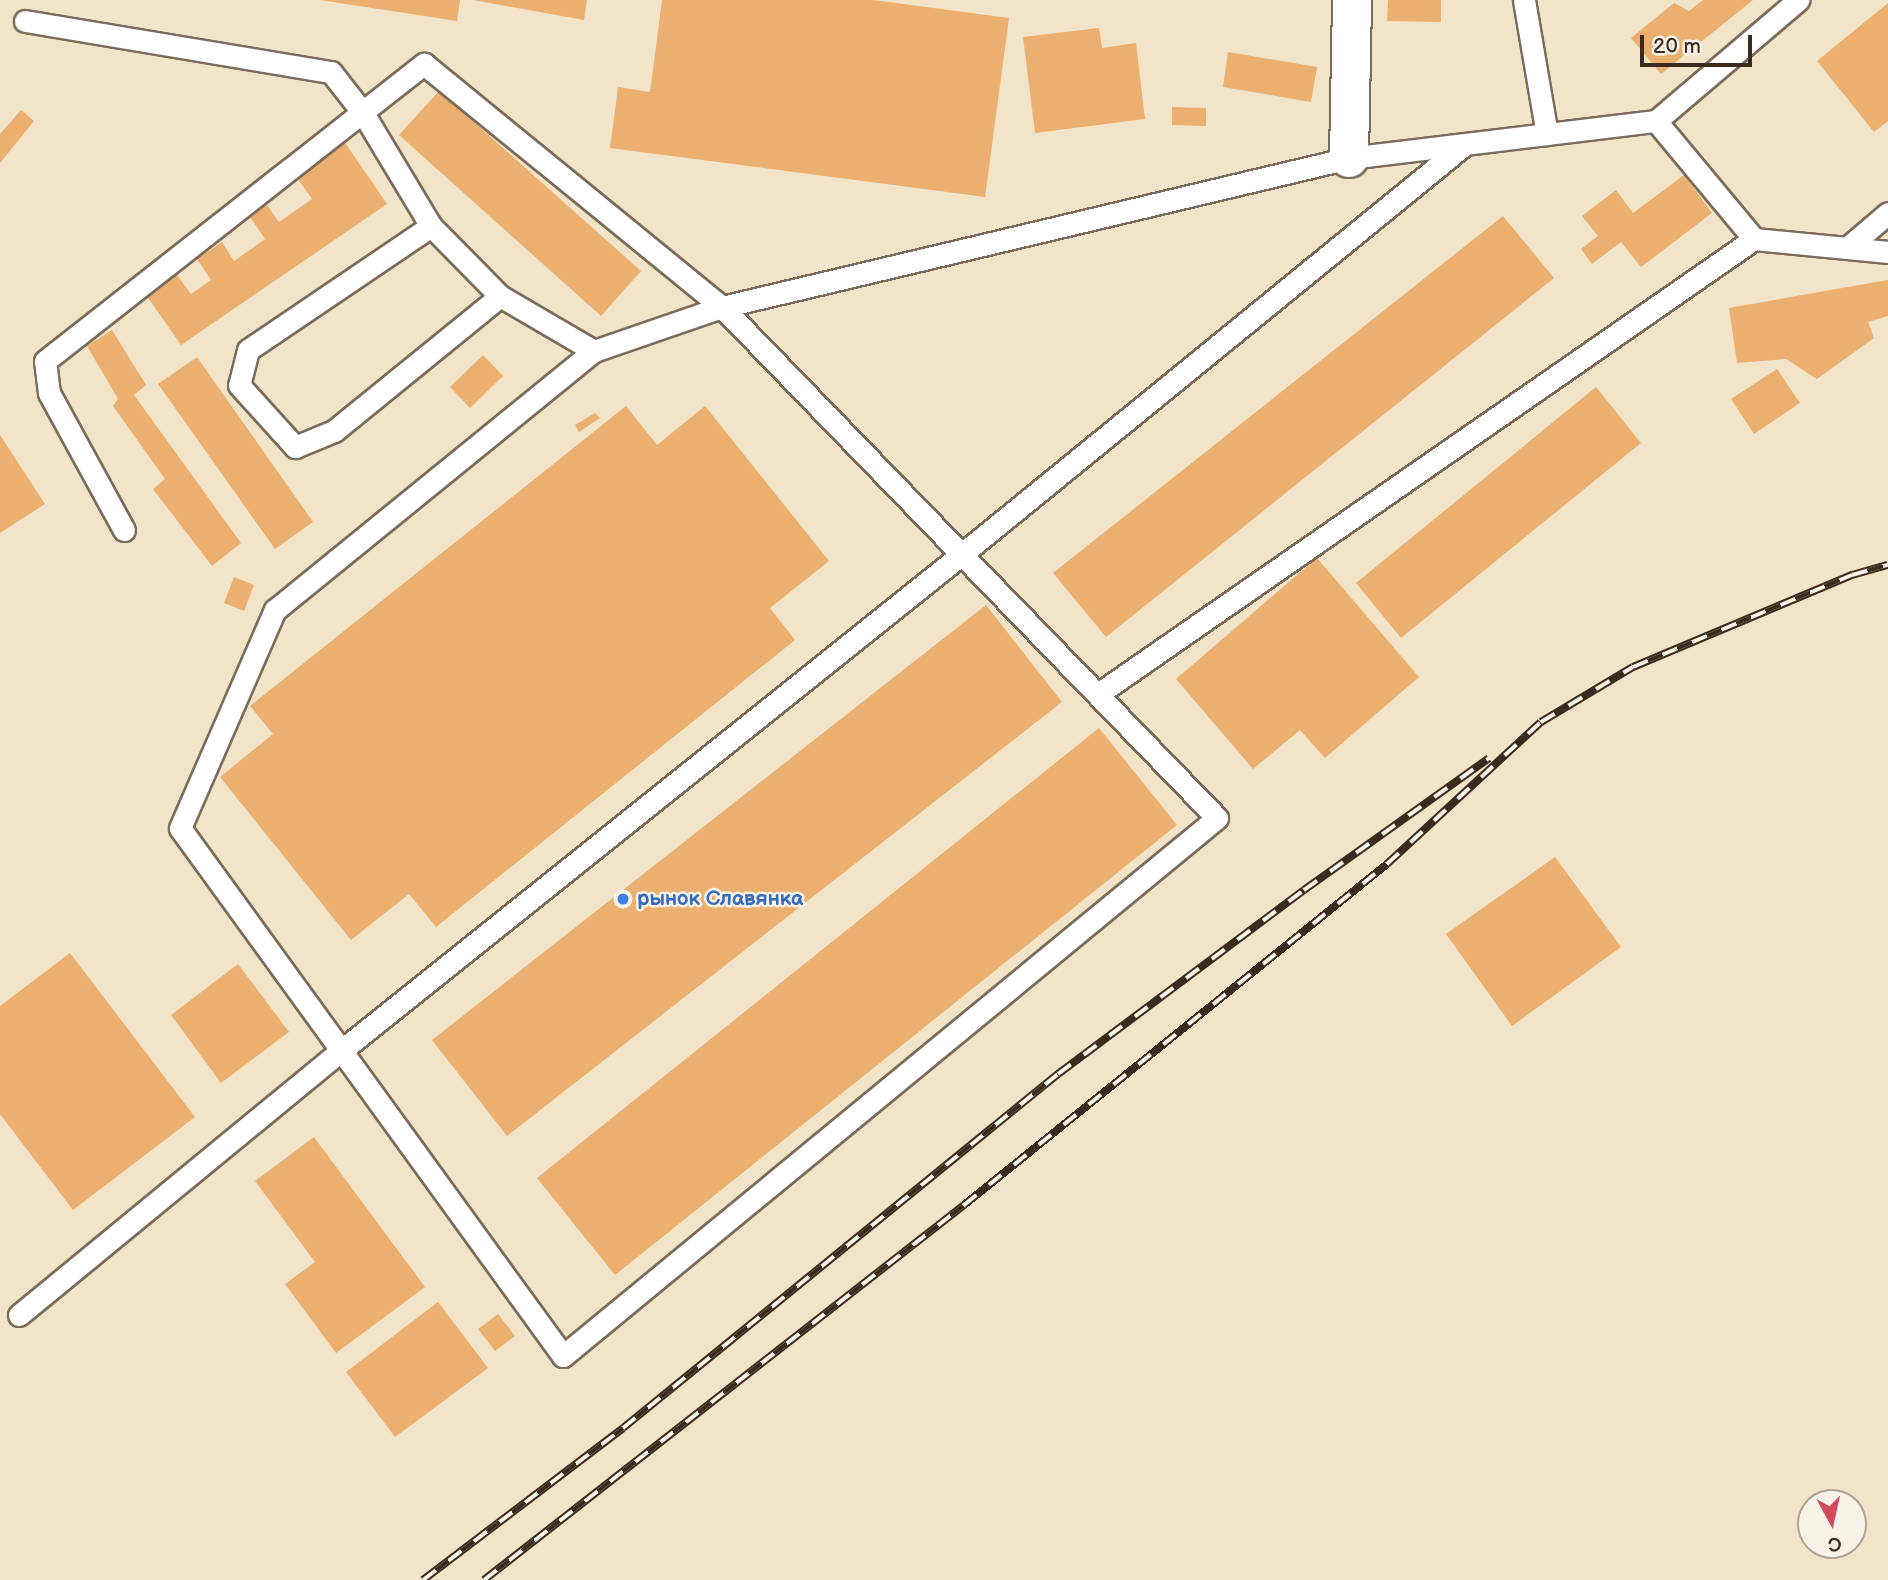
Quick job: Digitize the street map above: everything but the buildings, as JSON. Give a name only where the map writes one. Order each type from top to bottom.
[{"type":"street","points":[[1349,158],[1352,0]]},
{"type":"lane","points":[[1524,0],[1547,134]]},
{"type":"lane","points":[[124,530],[49,393],[45,361],[424,64],[722,307],[1217,818],[563,1356],[180,828],[275,610],[594,351],[722,307],[1349,158],[1656,121],[1798,0]]},
{"type":"lane","points":[[25,21],[331,72],[363,113],[431,226],[499,296],[594,351]]},
{"type":"lane","points":[[1656,121],[1754,239]]},
{"type":"lane","points":[[19,1315],[342,1050],[962,554],[1465,144]]},
{"type":"lane","points":[[1846,248],[1888,213]]},
{"type":"lane","points":[[431,226],[247,350],[239,385],[295,447],[334,431],[499,296]]},
{"type":"lane","points":[[1097,694],[1754,239],[1888,252]]},
{"type":"railway","points":[[484,1580],[964,1205],[1387,864],[1541,722],[1633,667],[1852,575],[1888,565]]},
{"type":"railway","points":[[423,1580],[623,1428],[1058,1074],[1304,890],[1489,758]]},
{"type":"place","name":"рынок Славянка","points":[[623,899]]}]
